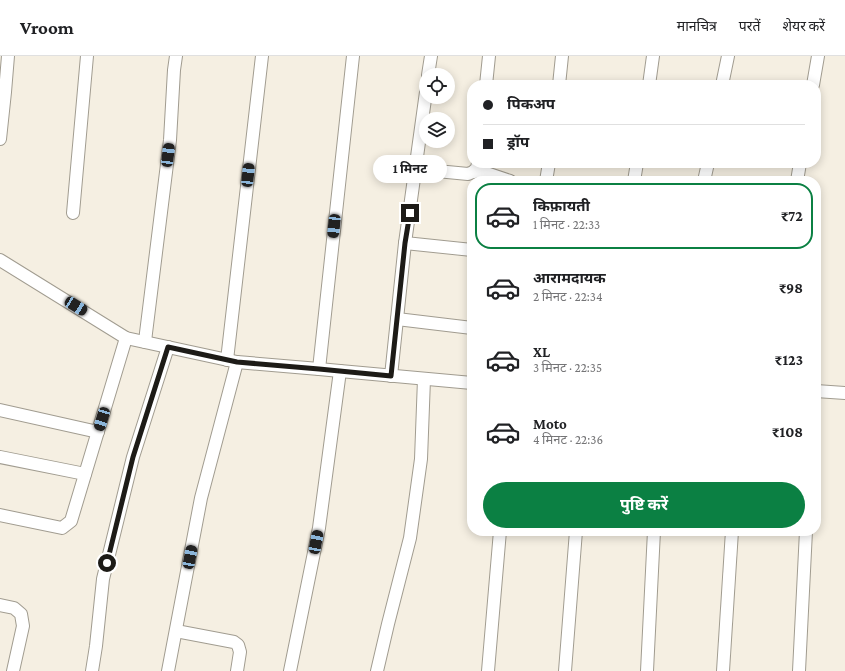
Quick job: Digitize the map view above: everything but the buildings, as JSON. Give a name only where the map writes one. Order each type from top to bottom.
[{"type":"street","points":[[0,139],[6,92],[8,56]]},
{"type":"street","points":[[73,213],[87,56]]},
{"type":"street","points":[[145,342],[170,140],[176,56]]},
{"type":"street","points":[[168,671],[201,498],[232,361],[262,56]]},
{"type":"street","points":[[319,369],[353,56]]},
{"type":"street","points":[[429,68],[431,56]]},
{"type":"street","points":[[487,80],[489,56]]},
{"type":"street","points":[[560,80],[562,56]]},
{"type":"street","points":[[650,80],[654,56]]},
{"type":"street","points":[[723,80],[728,56]]},
{"type":"street","points":[[814,80],[818,56]]},
{"type":"street","points":[[391,376],[405,243],[424,104]]},
{"type":"street","points":[[416,169],[468,174],[475,168]]},
{"type":"street","points":[[477,168],[480,171],[495,176]]},
{"type":"street","points":[[405,243],[467,249]]},
{"type":"street","points":[[0,260],[126,338],[232,361],[467,383]]},
{"type":"street","points":[[397,319],[467,327]]},
{"type":"street","points":[[0,515],[62,528],[70,521],[126,338]]},
{"type":"street","points":[[92,671],[103,578],[133,457],[168,347]]},
{"type":"street","points":[[290,671],[319,528],[340,371]]},
{"type":"street","points":[[377,671],[410,538],[421,459],[424,379]]},
{"type":"street","points":[[821,391],[845,393]]},
{"type":"street","points":[[0,410],[98,432]]},
{"type":"street","points":[[0,457],[85,474]]},
{"type":"street","points":[[488,671],[500,536]]},
{"type":"street","points":[[566,671],[576,536]]},
{"type":"street","points":[[647,671],[654,536]]},
{"type":"street","points":[[723,671],[732,536]]},
{"type":"street","points":[[799,671],[806,536]]},
{"type":"street","points":[[0,605],[14,608],[22,614],[23,626],[13,671]]},
{"type":"street","points":[[176,631],[234,642],[238,645],[240,652],[237,671]]},
{"type":"route","points":[[107,563],[133,457],[168,347],[237,362],[391,376],[405,243],[410,213]]}]
